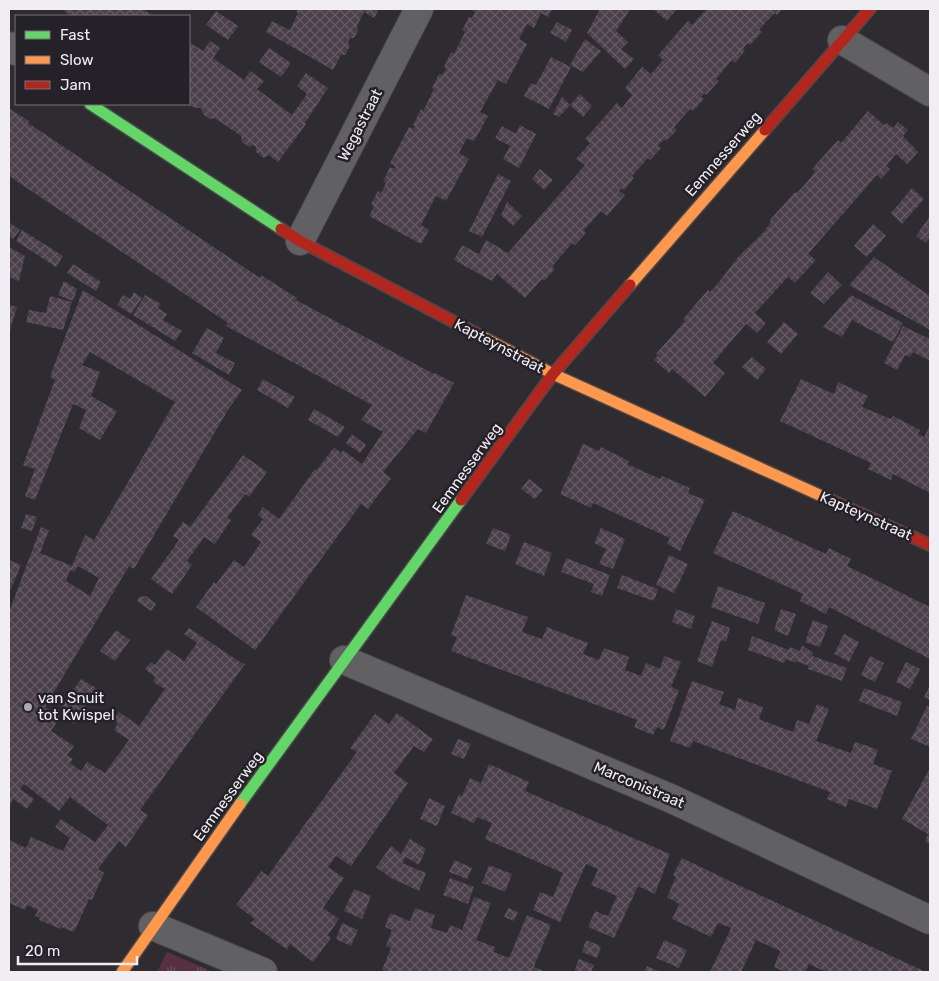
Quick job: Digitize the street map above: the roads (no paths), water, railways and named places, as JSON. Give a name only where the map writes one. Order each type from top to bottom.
[{"type":"street","name":"Wegastraat","points":[[300,241],[419,9]]},
{"type":"street","name":"Eemnesserweg","points":[[122,972],[344,660],[480,477],[553,374],[870,9]]},
{"type":"street","points":[[842,40],[930,92]]},
{"type":"street","name":"Kapteynstraat","points":[[92,105],[300,241],[553,374],[930,545]]},
{"type":"street","name":"Marconistraat","points":[[344,660],[672,799],[930,920]]},
{"type":"street","points":[[153,926],[263,972]]},
{"type":"place","name":"van Snuit tot Kwispel","points":[[28,707]]}]
